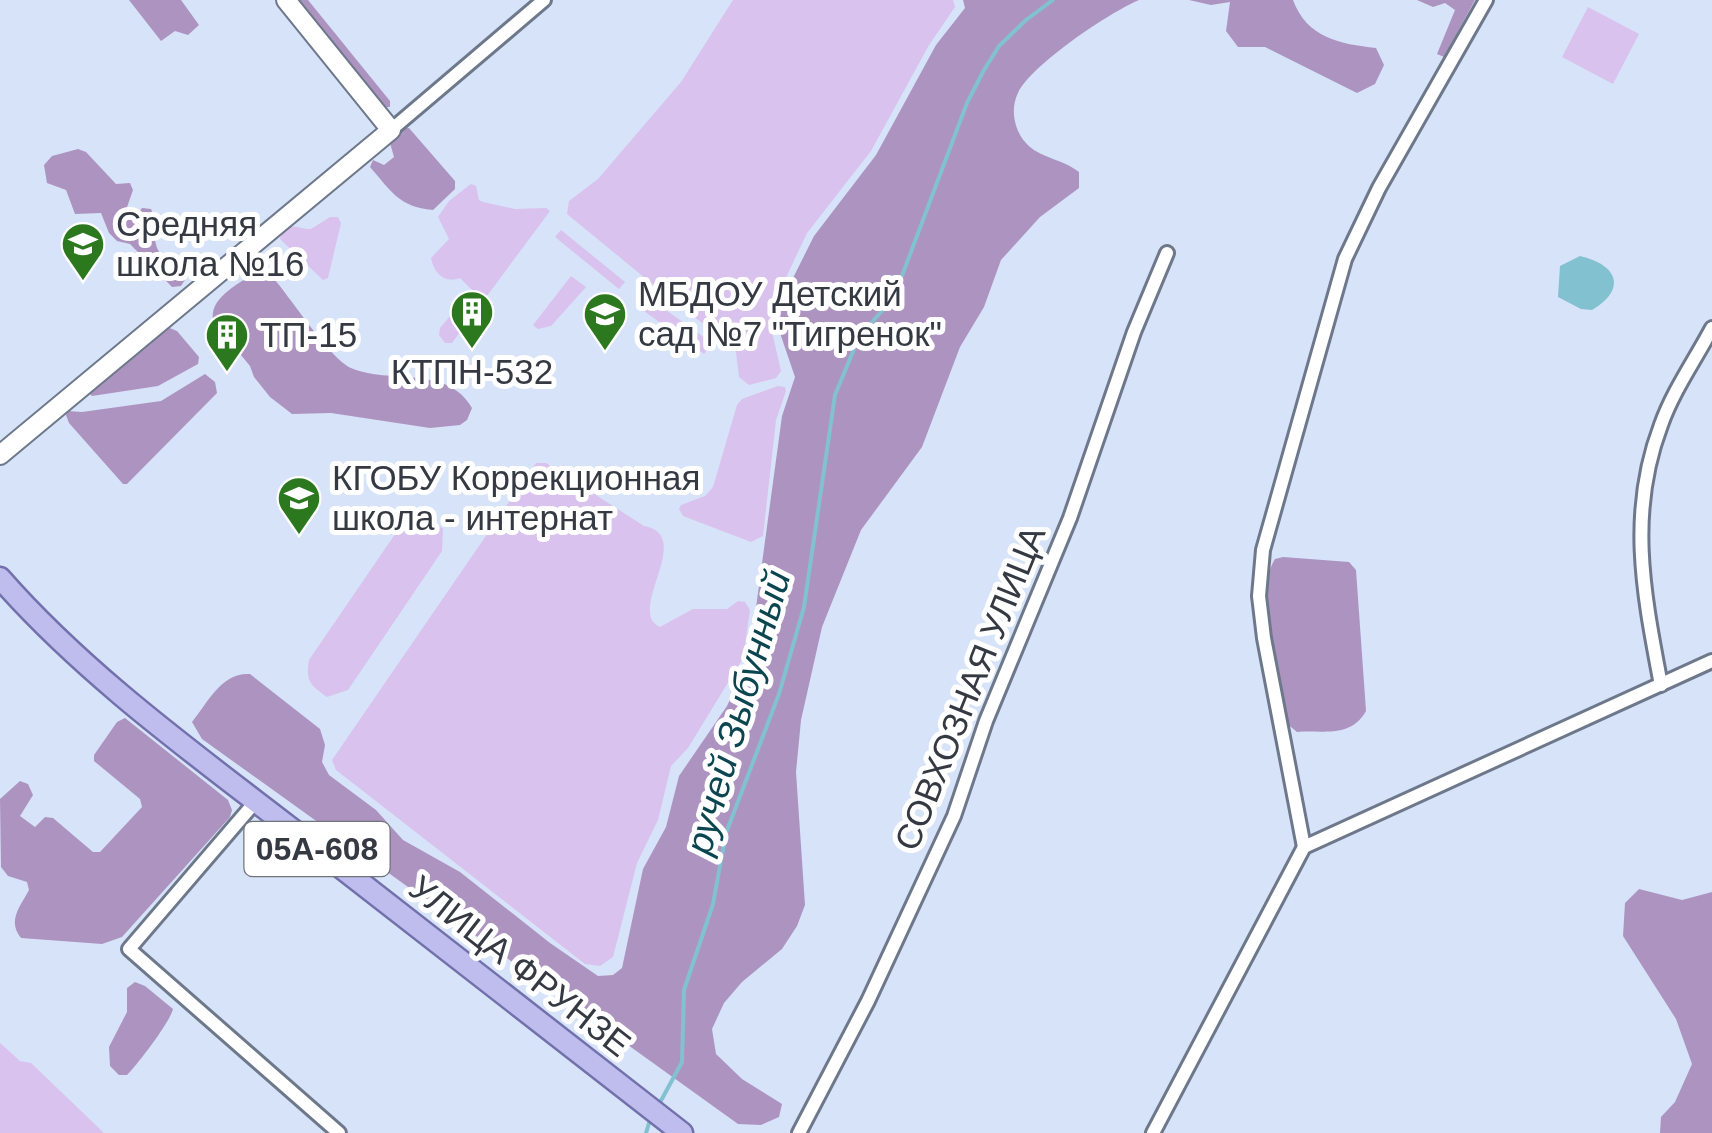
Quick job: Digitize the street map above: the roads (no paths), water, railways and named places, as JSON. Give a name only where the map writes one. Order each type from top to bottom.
[{"type":"main road","points":[[0,455],[391,130],[286,0]]},
{"type":"main road","name":"УЛИЦА ФРУНЗЕ","points":[[0,578],[102,677],[673,1126]]},
{"type":"street","points":[[391,130],[544,0]]},
{"type":"street","points":[[1304,847],[1264,638],[1259,596],[1263,550],[1345,259],[1379,188],[1486,0]]},
{"type":"street","name":"СОВХОЗНАЯ УЛИЦА","points":[[799,1133],[868,1001],[954,816],[986,721],[1070,518],[1134,332],[1167,253]]},
{"type":"street","points":[[1661,686],[1643,590],[1639,540],[1650,458],[1662,421],[1712,328]]},
{"type":"street","points":[[1153,1133],[1304,847],[1712,661]]},
{"type":"street","points":[[256,801],[129,948],[340,1133]]},
{"type":"waterway","name":"ручей Зыбунный","points":[[657,1108],[682,1062],[684,990],[713,904],[726,833],[779,694],[804,607],[835,395],[859,337],[894,297],[967,103],[984,70],[999,46],[1053,0]]},
{"type":"waterway","name":"ручей Зыбунный","points":[[646,1133],[650,1120]]},
{"type":"place","name":"Средняя школа №16","points":[[83,282]]},
{"type":"place","name":"КТПН-532","points":[[472,350]]},
{"type":"place","name":"МБДОУ Детский сад №7 \"Тигренок\"","points":[[605,352]]},
{"type":"place","name":"ТП-15","points":[[227,373]]},
{"type":"place","name":"КГОБУ Коррекционная школа - интернат","points":[[299,536]]}]
